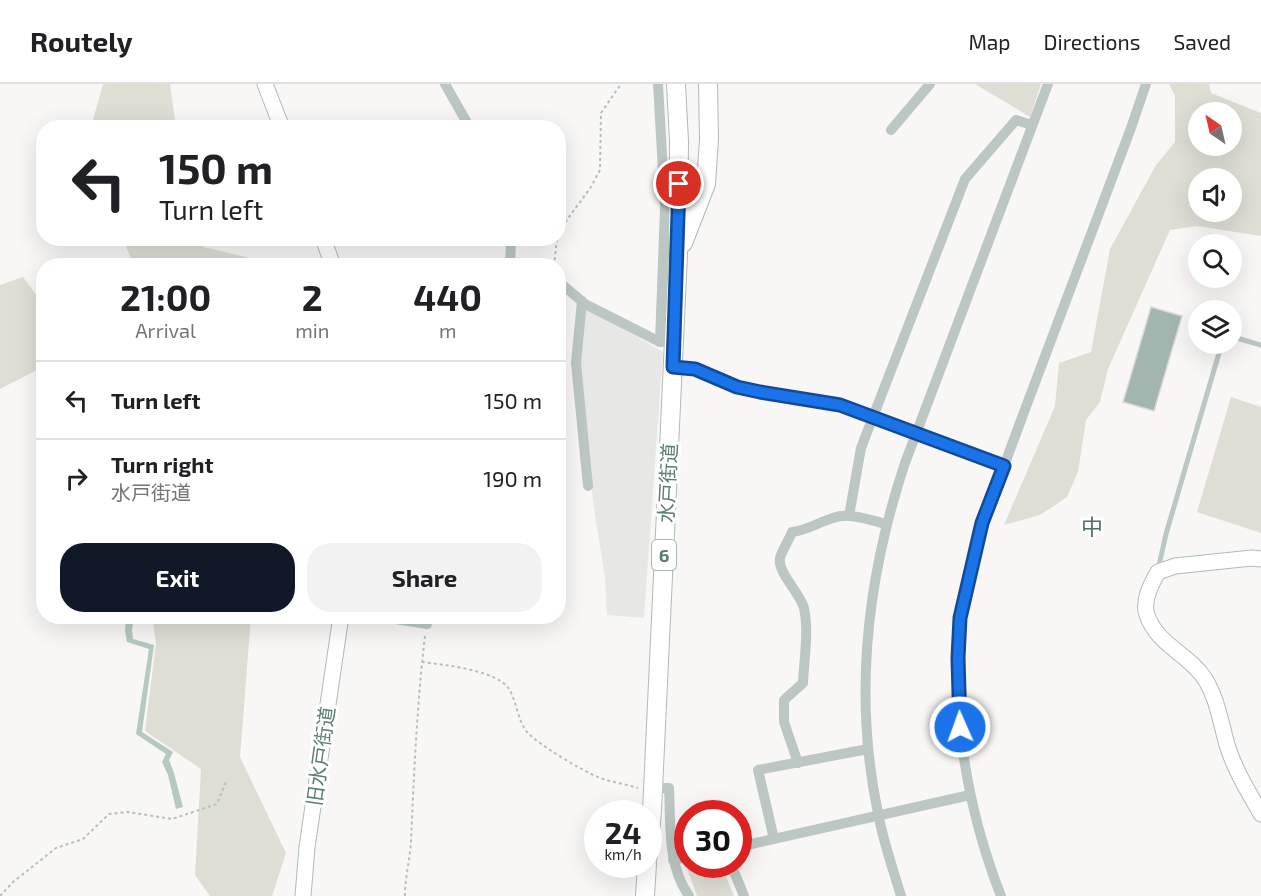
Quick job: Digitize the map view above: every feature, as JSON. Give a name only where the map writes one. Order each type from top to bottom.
[{"type":"highway","name":"6","points":[[676,84],[680,205],[678,255]]},
{"type":"highway","points":[[678,255],[706,184],[709,140],[708,84]]},
{"type":"highway","name":"水戸街道","points":[[652,800],[673,367],[667,342],[678,255]]},
{"type":"highway","points":[[645,896],[646,878]]},
{"type":"street","points":[[265,84],[279,120]]},
{"type":"street","points":[[445,84],[465,120]]},
{"type":"street","points":[[566,287],[582,301],[667,342],[665,207],[658,84]]},
{"type":"street","points":[[891,130],[930,84]]},
{"type":"street","points":[[901,896],[878,815],[864,702],[866,634],[877,564],[886,524],[916,433],[1048,84]]},
{"type":"street","points":[[1001,896],[970,795],[960,727],[958,658],[960,618],[982,523],[1146,84]]},
{"type":"street","points":[[849,516],[861,448],[965,179],[1016,120],[1032,125]]},
{"type":"street","points":[[582,301],[576,363],[588,486]]},
{"type":"street","points":[[673,367],[695,369],[737,387],[840,405],[1004,466]]},
{"type":"street","points":[[798,763],[784,722],[784,700],[803,683],[806,622],[804,607],[781,568],[780,559],[792,532],[807,530],[835,517],[849,516],[886,524]]},
{"type":"street","points":[[1261,559],[1175,566],[1158,572],[1149,589],[1146,612],[1154,630],[1205,678],[1214,697],[1228,750],[1261,814]]},
{"type":"street","name":"旧水戸街道","points":[[303,896],[307,847],[340,624]]},
{"type":"street","points":[[774,838],[758,770],[868,748]]},
{"type":"street","points":[[653,788],[669,788],[673,860],[681,885],[689,896]]},
{"type":"street","points":[[752,844],[970,795]]},
{"type":"street","points":[[737,878],[744,896]]},
{"type":"lane","points":[[1242,340],[1261,345]]},
{"type":"lane","points":[[1158,572],[1166,534],[1219,354]]},
{"type":"path","points":[[566,221],[591,187],[600,170],[601,113],[621,84]]},
{"type":"path","points":[[405,896],[406,871],[411,844],[414,762],[422,662],[428,624]]},
{"type":"path","points":[[422,662],[469,668],[500,681],[509,688],[521,721],[537,740],[598,777],[642,789],[653,788]]},
{"type":"path","points":[[0,896],[13,882],[56,848],[83,839],[110,814],[128,812],[172,819],[217,804],[226,782]]},
{"type":"shaded area","points":[[103,84],[170,84],[175,120],[93,120]]},
{"type":"shaded area","points":[[975,84],[1041,84],[1030,117]]},
{"type":"shaded area","points":[[1169,84],[1209,84],[1211,93],[1234,102],[1188,102],[1188,156],[1242,156],[1242,105],[1261,113],[1261,236],[1197,226],[1170,230],[1108,369],[1100,402],[1086,420],[1078,472],[1067,497],[1040,515],[1004,525],[1055,406],[1059,363],[1091,352],[1110,249],[1156,165],[1175,142],[1175,96]]},
{"type":"shaded area","points":[[126,246],[204,246],[250,258],[131,258]]},
{"type":"shaded area","points":[[23,277],[36,295],[36,371],[0,389],[0,285]]},
{"type":"shaded area","points":[[586,306],[663,352],[644,618],[607,615],[605,578],[594,509],[577,361]]},
{"type":"shaded area","points":[[1231,397],[1261,407],[1261,533],[1197,512]]},
{"type":"shaded area","points":[[126,624],[133,624],[133,639],[154,645],[142,732],[173,752],[169,760],[183,807],[176,809],[168,775],[162,762],[166,754],[136,734],[149,649],[127,642]]},
{"type":"shaded area","points":[[153,624],[250,624],[240,757],[286,853],[272,896],[210,896],[195,875],[201,769],[145,731],[156,643]]},
{"type":"shaded area","points":[[691,878],[727,878],[734,896],[697,896]]},
{"type":"building","points":[[1151,307],[1182,316],[1154,411],[1123,402]]},
{"type":"district","name":"中","points":[[1092,526]]},
{"type":"route","points":[[679,184],[673,367],[695,369],[737,387],[840,405],[1004,466],[982,523],[960,618],[958,658],[960,727]]}]
